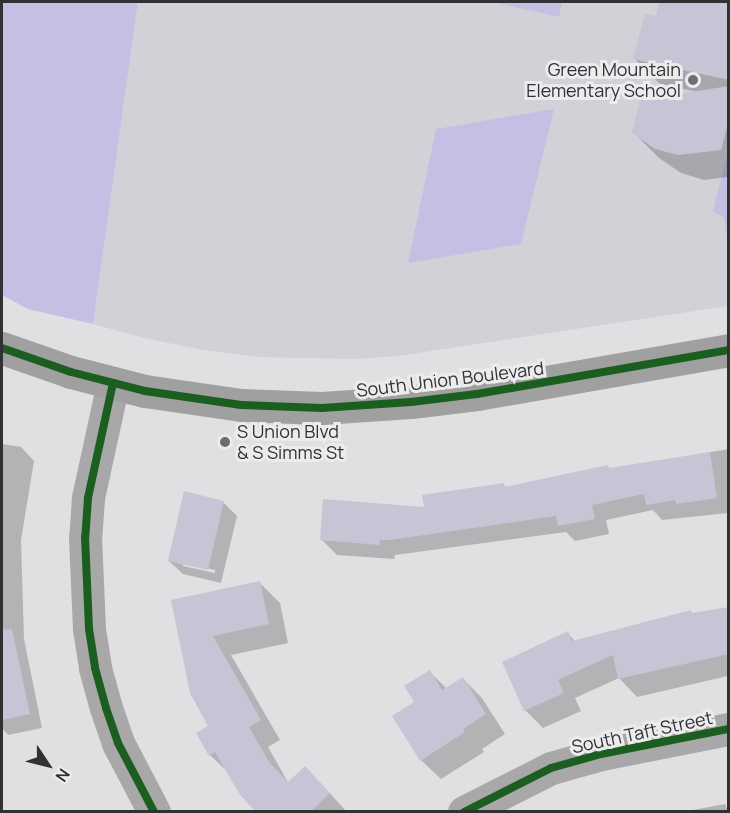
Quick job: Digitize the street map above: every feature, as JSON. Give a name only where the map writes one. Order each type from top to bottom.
[{"type":"main road","name":"South Union Boulevard","points":[[2,348],[71,372],[145,391],[231,404],[322,408],[411,402],[477,394],[729,350]]},
{"type":"street","points":[[113,383],[88,498],[85,537],[89,628],[106,708],[118,743],[154,812]]},
{"type":"street","name":"South Taft Street","points":[[464,812],[551,768],[601,754],[729,729]]},
{"type":"shaded area","points":[[2,2],[138,2],[93,324],[28,309],[2,295]]},
{"type":"shaded area","points":[[138,2],[728,2],[728,306],[398,356],[357,359],[257,357],[203,350],[144,338],[93,324]]},
{"type":"shaded area","points":[[493,2],[562,2],[559,17]]},
{"type":"shaded area","points":[[554,109],[521,244],[408,263],[436,129]]},
{"type":"shaded area","points":[[728,153],[728,243],[724,218],[713,211]]},
{"type":"building","points":[[659,2],[729,2],[729,80],[633,59],[645,14],[656,16]]},
{"type":"building","points":[[729,86],[729,119],[721,150],[678,155],[655,149],[632,133],[640,100]]},
{"type":"building","points":[[710,452],[717,498],[676,504],[675,500],[646,505],[644,494],[592,505],[595,519],[558,526],[556,516],[380,540],[379,545],[320,540],[323,499],[424,507],[422,495],[504,483],[504,487],[608,465],[609,468]]},
{"type":"building","points":[[184,491],[224,501],[208,570],[168,561]]},
{"type":"building","points":[[260,581],[269,624],[213,636],[261,720],[249,727],[269,762],[288,782],[305,766],[330,793],[311,812],[256,812],[240,795],[215,752],[209,756],[196,733],[208,726],[190,693],[171,600]]},
{"type":"building","points":[[729,607],[729,654],[618,679],[613,655],[558,680],[564,693],[524,711],[502,662],[568,631],[572,641],[691,610],[692,613]]},
{"type":"building","points":[[12,629],[30,714],[2,720],[2,630]]},
{"type":"building","points":[[430,670],[442,690],[463,677],[486,714],[463,729],[465,732],[420,761],[392,716],[414,702],[404,686]]},
{"type":"cycle path","points":[[2,348],[71,372],[145,391],[241,405],[322,408],[411,402],[477,394],[728,350]]},
{"type":"cycle path","points":[[113,383],[88,498],[85,537],[89,629],[95,668],[118,743],[154,812]]},
{"type":"cycle path","points":[[464,812],[551,768],[601,754],[728,729]]},
{"type":"place","name":"Green Mountain Elementary School","points":[[693,80]]},
{"type":"place","name":"S Union Blvd & S Simms St","points":[[225,442]]}]
